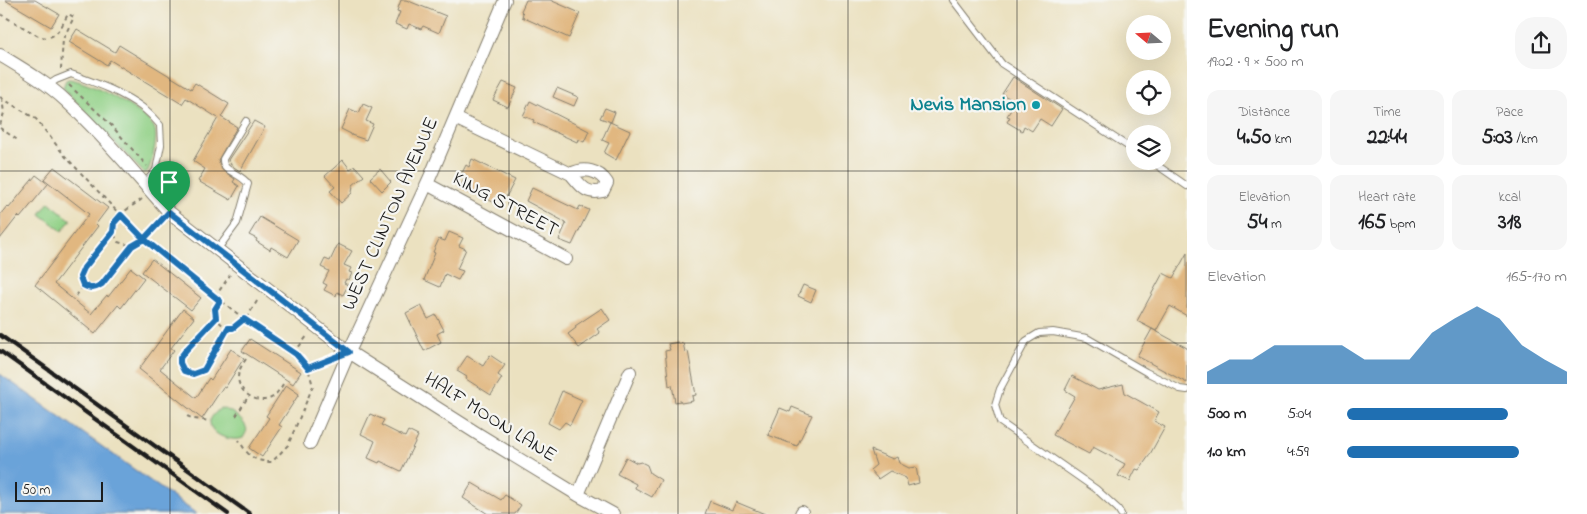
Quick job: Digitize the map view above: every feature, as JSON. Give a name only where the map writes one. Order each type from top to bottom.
[{"type":"street","name":"WEST CLINTON AVENUE","points":[[310,443],[349,352],[456,118],[505,0]]},
{"type":"street","name":"HALF MOON LANE","points":[[0,55],[23,69],[66,101],[145,183],[169,212],[349,352],[578,495],[612,514]]},
{"type":"street","points":[[456,118],[571,174]]},
{"type":"street","name":"KING STREET","points":[[426,184],[566,259]]},
{"type":"street","points":[[578,495],[630,372]]},
{"type":"lane","points":[[952,0],[1002,64],[1126,145]]},
{"type":"lane","points":[[47,86],[56,80],[72,74],[120,94],[144,108],[160,125],[161,145],[156,170],[145,183]]},
{"type":"lane","points":[[217,250],[237,223],[248,184],[244,178],[224,168],[222,164],[223,159],[246,121]]},
{"type":"lane","points":[[1164,170],[1187,186]]},
{"type":"lane","points":[[1121,514],[1096,489],[1000,422],[995,405],[1000,389],[1026,340],[1039,333],[1053,332],[1088,338],[1146,372],[1180,389],[1187,390]]},
{"type":"path","points":[[1,97],[4,114],[0,127],[19,141]]},
{"type":"path","points":[[1,97],[36,119],[65,156],[144,239],[220,301],[304,361],[308,368],[312,386],[288,445],[272,462],[256,460],[249,455],[239,440]]},
{"type":"path","points":[[142,199],[121,215],[114,223],[113,232],[81,273],[81,281],[84,286],[95,289],[102,284],[132,246],[144,239],[169,212]]},
{"type":"path","points":[[113,232],[118,242],[132,246]]},
{"type":"path","points":[[215,297],[237,265]]},
{"type":"path","points":[[76,296],[84,286]]},
{"type":"path","points":[[220,301],[215,309],[216,318],[221,325],[233,328],[244,319],[266,288]]},
{"type":"path","points":[[216,318],[182,354],[180,363],[184,371],[193,374],[204,370],[228,328]]},
{"type":"path","points":[[294,353],[310,333]]},
{"type":"path","points":[[308,368],[349,352]]},
{"type":"path","points":[[246,359],[239,372],[238,380],[240,387],[249,396],[268,399],[274,396],[284,383]]},
{"type":"path","points":[[236,416],[249,396]]},
{"type":"path","points":[[187,416],[210,421]]},
{"type":"green space","points":[[69,79],[89,85],[115,97],[139,113],[154,127],[156,136],[153,156],[147,172],[144,173],[65,90],[63,87],[66,80]]},
{"type":"green space","points":[[49,202],[71,220],[62,231],[40,214]]},
{"type":"green space","points":[[220,408],[235,414],[242,420],[247,430],[243,438],[222,437],[213,431],[210,421]]},
{"type":"water","points":[[0,374],[197,514],[0,514]]},
{"type":"building","points":[[5,0],[35,0],[59,14],[51,27]]},
{"type":"building","points":[[401,0],[406,0],[446,16],[439,33],[423,26],[421,29],[409,24],[407,29],[395,24],[400,12],[397,11]]},
{"type":"building","points":[[526,0],[550,0],[580,13],[569,38],[522,17],[523,13],[521,11]]},
{"type":"building","points":[[77,29],[115,52],[119,45],[191,89],[195,83],[229,104],[221,117],[237,127],[218,160],[222,170],[235,179],[233,182],[239,186],[231,200],[198,181],[205,169],[193,161],[218,118],[186,98],[182,104],[110,60],[107,65],[69,42]]},
{"type":"building","name":"Nevis Mansion","points":[[1013,77],[1062,109],[1051,126],[1040,119],[1032,131],[1024,126],[1022,131],[1007,122],[1010,117],[1007,116],[1016,102],[1002,94]]},
{"type":"building","points":[[503,82],[517,88],[508,107],[493,100]]},
{"type":"building","points":[[557,88],[578,97],[574,106],[553,97]]},
{"type":"building","points":[[530,101],[589,131],[584,142],[578,139],[577,142],[523,116]]},
{"type":"building","points":[[363,104],[372,108],[366,121],[373,124],[366,140],[341,129],[350,109],[359,113]]},
{"type":"building","points":[[605,108],[615,112],[611,122],[600,118]]},
{"type":"building","points":[[254,121],[265,127],[240,171],[232,166],[228,160]]},
{"type":"building","points":[[610,122],[630,131],[616,160],[604,153],[609,143],[602,140]]},
{"type":"building","points":[[472,159],[515,180],[505,199],[498,196],[495,203],[471,191],[470,193],[460,188],[466,175],[462,173],[466,165],[469,167]]},
{"type":"building","points":[[343,160],[350,169],[355,166],[364,176],[353,185],[352,193],[341,203],[330,191],[335,187],[325,176]]},
{"type":"building","points":[[54,167],[108,208],[96,224],[98,226],[54,284],[91,314],[107,295],[108,297],[131,268],[144,278],[121,308],[118,305],[95,334],[35,285],[89,214],[44,179]]},
{"type":"building","points":[[380,169],[391,182],[382,191],[370,178]]},
{"type":"building","points":[[36,175],[48,184],[20,218],[18,216],[0,239],[0,215],[7,206],[9,208]]},
{"type":"building","points":[[532,188],[578,210],[580,206],[589,210],[572,245],[559,240],[566,224],[565,222],[526,201]]},
{"type":"building","points":[[260,217],[298,240],[288,257],[271,247],[270,250],[249,235]]},
{"type":"building","points":[[449,232],[463,238],[459,246],[466,249],[457,269],[463,271],[458,280],[445,274],[440,287],[424,280],[439,239],[445,241]]},
{"type":"building","points":[[338,244],[352,251],[344,265],[351,268],[349,272],[352,273],[349,280],[346,279],[344,283],[348,285],[343,295],[337,292],[336,296],[324,290],[327,285],[323,283],[329,271],[321,267],[325,259],[330,261]]},
{"type":"building","points":[[1187,253],[1187,316],[1170,306],[1156,331],[1137,321],[1163,273],[1173,278]]},
{"type":"building","points":[[152,259],[201,298],[191,310],[142,272]]},
{"type":"building","points":[[803,285],[816,290],[811,302],[798,296]]},
{"type":"building","points":[[421,305],[428,319],[436,315],[444,330],[437,334],[441,342],[424,351],[406,313]]},
{"type":"building","points":[[602,308],[610,320],[597,329],[600,333],[579,348],[568,334],[576,328],[575,326]]},
{"type":"building","points":[[183,309],[194,318],[171,348],[174,350],[160,369],[196,398],[209,378],[211,380],[231,349],[244,358],[202,419],[139,369]]},
{"type":"building","points":[[1152,329],[1187,348],[1187,383],[1137,356]]},
{"type":"building","points":[[250,339],[301,372],[293,384],[242,351]]},
{"type":"building","points":[[678,342],[679,344],[683,343],[685,352],[688,351],[696,395],[692,396],[693,401],[681,403],[680,401],[675,402],[672,385],[669,386],[665,351],[670,350],[668,344]]},
{"type":"building","points":[[490,355],[505,365],[498,375],[502,378],[491,395],[457,371],[467,356],[483,366]]},
{"type":"building","points":[[1072,376],[1098,390],[1123,384],[1125,393],[1159,412],[1154,421],[1165,427],[1149,456],[1139,470],[1136,469],[1130,481],[1118,476],[1125,464],[1093,447],[1089,454],[1053,435],[1075,396],[1065,390]]},
{"type":"building","points":[[286,385],[299,394],[279,425],[282,427],[262,457],[249,448],[269,418],[266,416]]},
{"type":"building","points":[[562,391],[582,400],[570,425],[565,422],[559,429],[548,423]]},
{"type":"building","points":[[792,407],[812,415],[797,446],[768,435],[780,408],[790,412]]},
{"type":"building","points":[[370,414],[384,420],[381,425],[405,437],[408,431],[418,436],[401,471],[380,461],[379,463],[368,458],[375,441],[361,434]]},
{"type":"building","points":[[871,450],[893,459],[897,457],[899,463],[909,468],[916,467],[919,483],[908,486],[906,478],[890,471],[878,479],[870,470],[876,465]]},
{"type":"building","points":[[626,457],[637,463],[641,462],[647,465],[650,473],[661,480],[652,497],[635,488],[636,484],[617,474]]},
{"type":"building","points":[[472,483],[501,500],[505,495],[521,505],[515,514],[488,514],[463,498]]},
{"type":"building","points":[[710,501],[732,510],[736,502],[765,514],[705,514]]},
{"type":"railway","points":[[0,335],[250,514]]},
{"type":"railway","points":[[0,351],[228,514]]},
{"type":"place","name":"Nevis Mansion","points":[[1036,105]]},
{"type":"route","points":[[169,212],[144,239],[132,246],[102,284],[95,289],[88,288],[83,285],[80,277],[84,268],[113,232],[114,223],[121,215],[139,235],[144,239],[194,281],[220,301],[215,309],[216,318],[182,354],[180,363],[184,371],[193,374],[204,370],[228,328],[233,328],[244,319],[296,354],[304,361],[308,368],[349,352],[169,212]]}]
